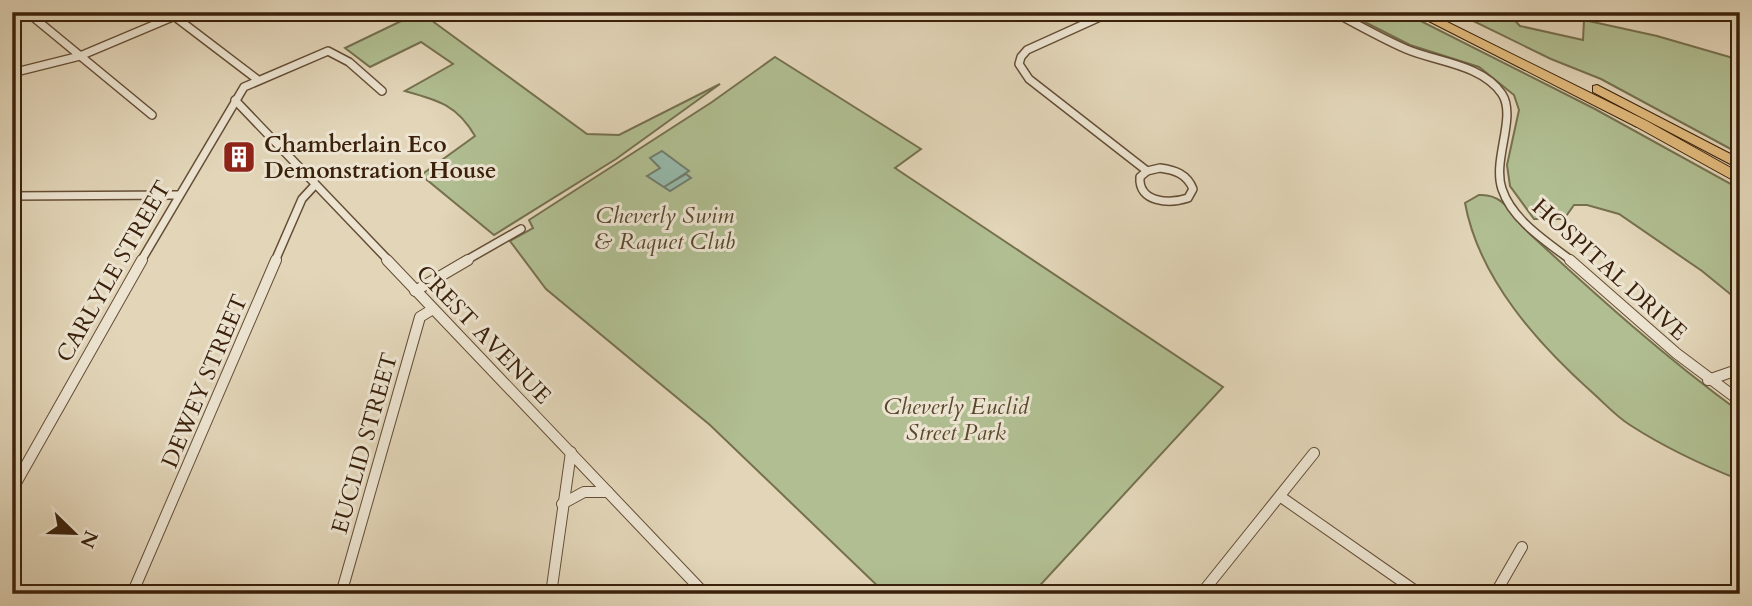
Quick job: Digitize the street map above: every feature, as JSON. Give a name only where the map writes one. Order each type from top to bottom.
[{"type":"highway","points":[[1417,12],[1631,118],[1740,179]]},
{"type":"highway","points":[[1439,12],[1618,100],[1740,165]]},
{"type":"street","points":[[27,12],[152,115]]},
{"type":"street","points":[[634,12],[646,15],[657,12]]},
{"type":"street","points":[[1111,12],[1027,50],[1019,65],[1028,79],[1147,171],[1168,168],[1183,174],[1191,184],[1191,194],[1175,203],[1151,198],[1139,184],[1142,174],[1147,171]]},
{"type":"street","name":"HOSPITAL DRIVE","points":[[1334,12],[1409,50],[1478,74],[1492,83],[1506,98],[1508,113],[1498,159],[1498,173],[1503,191],[1511,204],[1544,239],[1656,338],[1708,380],[1740,401]]},
{"type":"street","points":[[12,73],[80,56],[172,14],[258,80]]},
{"type":"street","name":"CARLYLE STREET","points":[[12,490],[178,195],[244,87],[328,51],[349,62],[382,91]]},
{"type":"street","name":"CREST AVENUE","points":[[235,100],[705,594]]},
{"type":"street","name":"DEWEY STREET","points":[[132,594],[302,199],[314,186]]},
{"type":"street","points":[[12,196],[178,195]]},
{"type":"street","points":[[415,291],[522,229]]},
{"type":"street","name":"EUCLID STREET","points":[[341,594],[420,317],[433,309]]},
{"type":"street","points":[[1708,380],[1740,369]]},
{"type":"street","points":[[551,594],[571,452]]},
{"type":"street","points":[[1201,594],[1314,453]]},
{"type":"street","points":[[12,466],[26,465]]},
{"type":"street","points":[[562,504],[584,491],[593,489],[609,492]]},
{"type":"street","points":[[1280,497],[1420,594]]},
{"type":"street","points":[[1495,594],[1522,547]]},
{"type":"green space","points":[[420,12],[587,134],[619,135],[720,84],[616,159],[494,235],[421,175],[475,136],[461,117],[446,105],[405,91],[453,64],[421,42],[370,67],[345,48]]},
{"type":"green space","points":[[1345,12],[1403,12],[1595,109],[1740,189],[1740,302],[1702,271],[1619,214],[1587,205],[1574,205],[1564,219],[1534,219],[1510,186],[1507,165],[1519,110],[1514,95],[1479,67],[1410,45]]},
{"type":"green space","points":[[1455,12],[1502,12],[1509,14],[1520,26],[1583,40],[1584,20],[1657,36],[1740,60],[1740,154],[1601,79],[1551,59]]},
{"type":"green space","name":"Cheverly Euclid Street Park","points":[[775,57],[921,149],[895,168],[1223,387],[1032,594],[886,594],[710,425],[546,289],[510,241],[533,228],[529,220],[712,102]]},
{"type":"green space","points":[[1479,195],[1488,195],[1503,203],[1531,235],[1607,304],[1659,349],[1740,412],[1740,480],[1656,441],[1625,422],[1552,354],[1514,308],[1483,258],[1465,203]]},
{"type":"water","points":[[662,151],[689,171],[664,187],[686,174],[691,178],[670,191],[647,176],[660,168],[650,158]]},
{"type":"place","name":"Chamberlain Eco Demonstration House","points":[[239,157]]},
{"type":"park label","name":"Cheverly Swim & Raquet Club","points":[[665,228]]}]
